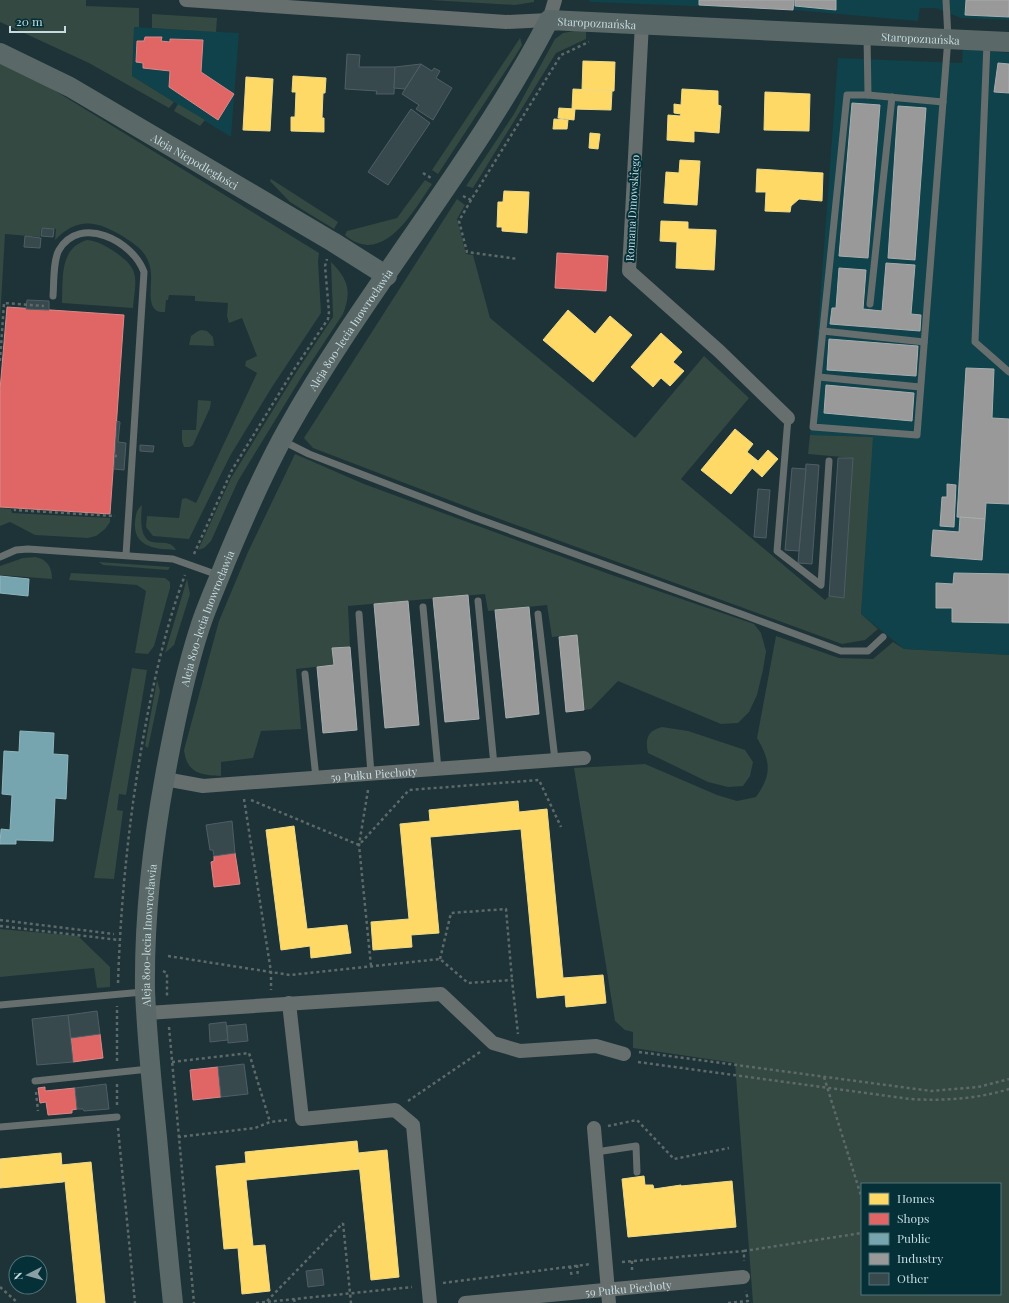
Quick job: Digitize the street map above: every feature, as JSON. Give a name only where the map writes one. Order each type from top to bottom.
[{"type":"street","name":"Staropoznańska","points":[[186,0],[238,2],[506,22],[549,20],[642,23],[1009,42]]},
{"type":"street","points":[[549,20],[554,0]]},
{"type":"street","name":"Aleja 800-lecia Inowrocławia","points":[[173,1303],[147,1013],[146,992],[150,883],[158,814],[187,671],[200,625],[264,473],[281,440],[321,373],[507,97],[549,20]]},
{"type":"street","name":"Romana Dmowskiego","points":[[642,23],[629,271],[719,351],[788,418]]},
{"type":"street","name":"Aleja Niepodległości","points":[[0,53],[70,87],[333,242],[386,276]]},
{"type":"street","name":"59 Pułku Piechoty","points":[[165,779],[202,786],[584,758]]},
{"type":"street","points":[[147,1013],[441,994],[493,1043],[520,1051],[596,1046],[624,1054]]},
{"type":"street","points":[[289,1003],[302,1119],[395,1110],[413,1125],[430,1303]]},
{"type":"street","points":[[594,1128],[608,1296]]},
{"type":"street","name":"59 Pułku Piechoty","points":[[465,1303],[608,1296],[743,1277]]},
{"type":"lane","points":[[943,102],[868,95],[847,96],[814,427],[916,435],[924,342],[943,102],[948,38],[946,0]]},
{"type":"lane","points":[[867,34],[868,95]]},
{"type":"lane","points":[[987,40],[975,342],[1009,372]]},
{"type":"lane","points":[[870,304],[892,97]]},
{"type":"lane","points":[[53,296],[58,252],[64,243],[77,234],[93,232],[108,237],[137,258],[144,272],[126,556]]},
{"type":"lane","points":[[823,331],[924,342]]},
{"type":"lane","points":[[819,377],[920,387]]},
{"type":"lane","points":[[788,418],[777,551],[821,585],[829,461]]},
{"type":"lane","points":[[281,440],[308,454],[473,517],[841,651],[868,651],[883,637]]},
{"type":"lane","points":[[0,557],[16,550],[28,549],[173,559],[220,576]]},
{"type":"lane","points":[[478,601],[494,765]]},
{"type":"lane","points":[[423,608],[438,769]]},
{"type":"lane","points":[[359,614],[371,774]]},
{"type":"lane","points":[[538,614],[555,760]]},
{"type":"lane","points":[[305,674],[316,778]]},
{"type":"lane","points":[[0,1005],[146,992]]},
{"type":"lane","points":[[35,1080],[151,1069]]},
{"type":"lane","points":[[0,1127],[117,1117]]},
{"type":"lane","points":[[596,1152],[636,1146],[637,1172]]},
{"type":"path","points":[[518,259],[467,252],[459,221],[561,55],[592,40],[593,22]]},
{"type":"path","points":[[423,173],[471,200]]},
{"type":"path","points":[[0,361],[4,303],[46,306]]},
{"type":"path","points":[[114,456],[119,456]]},
{"type":"path","points":[[15,508],[15,510],[115,516]]},
{"type":"path","points":[[371,774],[359,845],[371,966]]},
{"type":"path","points":[[359,845],[409,790],[539,780],[561,827]]},
{"type":"path","points":[[271,1004],[270,972],[244,797],[359,845]]},
{"type":"path","points":[[440,959],[451,913],[506,909],[520,1051]]},
{"type":"path","points":[[0,920],[114,934]]},
{"type":"path","points":[[0,926],[119,940]]},
{"type":"path","points":[[168,956],[290,975],[440,959],[468,983],[512,980]]},
{"type":"path","points":[[167,973],[168,1012],[178,1137],[194,1303]]},
{"type":"path","points":[[395,1110],[493,1043]]},
{"type":"path","points":[[1009,1079],[978,1087],[931,1091],[631,1051],[624,1054],[630,1060],[910,1099],[932,1100],[979,1096],[1009,1089]]},
{"type":"path","points":[[172,1062],[249,1053],[270,1122]]},
{"type":"path","points":[[824,1077],[861,1196]]},
{"type":"path","points":[[35,1080],[40,1124]]},
{"type":"path","points":[[178,1137],[256,1128],[270,1122],[302,1119]]},
{"type":"path","points":[[594,1128],[636,1120],[674,1159],[729,1148]]},
{"type":"path","points":[[266,1302],[343,1223],[350,1303]]},
{"type":"path","points":[[256,1303],[429,1285],[577,1265],[605,1264],[744,1251],[861,1233]]},
{"type":"path","points":[[728,1303],[748,1301],[743,1277],[744,1251]]},
{"type":"path","points":[[0,1287],[18,1303]]},
{"type":"path","points":[[294,1299],[295,1303]]},
{"type":"shaded area","points":[[589,0],[1009,0],[1009,20],[961,18],[936,8],[920,8],[918,21],[793,10],[590,2]]},
{"type":"shaded area","points":[[134,27],[239,33],[231,137],[132,76]]},
{"type":"shaded area","points":[[963,49],[1009,53],[1009,655],[904,649],[861,614],[872,437],[810,435],[838,58],[962,63]]},
{"type":"green space","points":[[0,0],[86,0],[86,6],[139,8],[139,27],[134,27],[132,76],[174,102],[169,108],[89,63],[0,22]]},
{"type":"green space","points":[[429,0],[534,0],[534,2],[515,5]]},
{"type":"green space","points":[[152,14],[217,18],[216,32],[152,28]]},
{"type":"green space","points":[[586,29],[586,39],[556,53],[473,188],[466,186],[514,114],[555,39],[563,33]]},
{"type":"green space","points":[[520,38],[522,45],[438,174],[432,170]]},
{"type":"green space","points":[[0,60],[49,87],[319,253],[318,261],[321,313],[272,387],[230,456],[189,539],[153,536],[146,527],[147,516],[179,518],[182,499],[186,498],[196,503],[257,373],[245,366],[246,361],[257,356],[242,318],[229,323],[227,316],[228,303],[195,301],[195,296],[169,295],[168,300],[166,300],[165,312],[155,309],[151,299],[151,270],[149,262],[143,252],[124,237],[105,227],[97,225],[80,224],[64,232],[55,240],[56,229],[41,228],[40,237],[5,234],[0,320]]},
{"type":"green space","points":[[178,104],[205,120],[200,126],[174,111]]},
{"type":"green space","points":[[271,179],[338,222],[334,229],[290,202],[270,181]]},
{"type":"green space","points":[[425,180],[432,184],[407,220],[396,232],[384,240],[372,245],[359,243],[345,235],[347,231],[397,218]]},
{"type":"green space","points":[[457,199],[465,205],[457,219],[466,254],[473,255],[490,318],[635,438],[704,356],[749,398],[681,479],[825,600],[829,596],[844,598],[853,458],[808,454],[810,435],[873,437],[861,614],[878,629],[865,640],[842,644],[478,511],[313,448],[304,438]]},
{"type":"green space","points":[[87,240],[94,241],[112,250],[132,268],[135,281],[133,308],[62,303],[63,275],[67,257],[71,250],[78,244]]},
{"type":"green space","points":[[331,262],[345,280],[347,286],[348,292],[346,306],[343,314],[304,373],[238,481],[211,541],[204,548],[198,550],[231,478],[297,371],[333,317]]},
{"type":"green space","points":[[202,330],[207,331],[213,337],[214,346],[189,345],[191,336]]},
{"type":"green space","points":[[198,400],[211,401],[210,408],[193,445],[190,447],[184,447],[182,441],[182,430],[196,430]]},
{"type":"green space","points":[[295,454],[364,484],[609,574],[754,624],[761,633],[766,651],[757,695],[749,712],[738,723],[721,724],[618,681],[591,709],[584,710],[577,635],[552,637],[547,605],[488,611],[485,594],[348,606],[350,647],[332,648],[334,665],[296,669],[301,729],[261,731],[253,758],[221,762],[221,776],[207,775],[196,771],[188,764],[184,750],[219,621],[248,552]]},
{"type":"green space","points":[[142,505],[141,523],[144,534],[148,540],[172,545],[176,550],[154,548],[142,542],[138,537],[135,531],[135,522],[137,511]]},
{"type":"green space","points":[[0,508],[11,509],[12,513],[110,518],[110,522],[105,529],[96,536],[88,538],[35,535],[10,522],[0,526]]},
{"type":"green space","points":[[35,557],[48,564],[52,579],[0,575],[0,566],[23,558]]},
{"type":"green space","points":[[99,562],[170,567],[168,570],[103,565]]},
{"type":"green space","points":[[71,573],[165,578],[170,582],[170,588],[154,646],[148,654],[135,653],[146,591],[137,585],[69,580]]},
{"type":"green space","points":[[187,579],[190,594],[174,645],[165,653]]},
{"type":"green space","points":[[776,636],[839,658],[873,659],[893,642],[904,649],[1009,655],[1009,1303],[753,1303],[735,1063],[633,1048],[633,1032],[625,1030],[615,1021],[574,768],[645,764],[717,795],[737,801],[756,797],[765,781],[768,768],[762,746],[757,738]]},
{"type":"green space","points":[[132,668],[147,670],[126,795],[119,794],[117,810],[123,811],[114,879],[94,878]]},
{"type":"green space","points":[[157,680],[160,691],[148,748],[145,746]]},
{"type":"green space","points":[[662,727],[688,731],[745,750],[753,762],[750,776],[743,786],[728,787],[708,782],[648,753],[648,736],[653,731]]},
{"type":"green space","points":[[0,929],[78,936],[110,967],[110,987],[97,988],[94,968],[0,977]]},
{"type":"building: Homes","points":[[583,61],[615,62],[614,91],[582,90]]},
{"type":"building: Homes","points":[[293,76],[326,78],[325,93],[323,93],[322,118],[324,118],[324,132],[291,131],[291,117],[295,117],[296,92],[292,92]]},
{"type":"building: Homes","points":[[246,77],[273,79],[270,131],[243,130]]},
{"type":"building: Homes","points":[[573,89],[612,91],[611,110],[572,109]]},
{"type":"building: Homes","points":[[682,89],[718,91],[718,105],[721,106],[719,133],[694,131],[694,142],[667,140],[668,115],[680,116],[681,114],[674,113],[674,104],[681,105]]},
{"type":"building: Homes","points":[[765,92],[810,94],[809,131],[764,130]]},
{"type":"building: Homes","points":[[559,108],[575,109],[574,120],[558,118]]},
{"type":"building: Homes","points":[[554,119],[568,120],[567,129],[553,129]]},
{"type":"building: Homes","points":[[590,133],[600,134],[598,149],[589,148]]},
{"type":"building: Homes","points":[[680,160],[700,161],[697,205],[664,203],[666,172],[679,173]]},
{"type":"building: Homes","points":[[757,169],[823,173],[822,201],[799,199],[791,206],[790,212],[765,211],[766,192],[756,192]]},
{"type":"building: Homes","points":[[504,191],[529,192],[527,233],[502,231],[502,227],[497,227],[498,202],[503,202]]},
{"type":"building: Homes","points":[[661,221],[688,222],[688,229],[716,230],[714,270],[676,268],[677,242],[660,241]]},
{"type":"building: Homes","points":[[568,310],[595,334],[610,316],[632,335],[593,382],[543,340]]},
{"type":"building: Homes","points":[[661,333],[682,352],[673,362],[684,371],[670,386],[661,378],[653,387],[631,367]]},
{"type":"building: Homes","points":[[735,429],[753,444],[747,452],[758,461],[731,494],[701,470]]},
{"type":"building: Homes","points":[[768,450],[778,459],[762,477],[752,468]]},
{"type":"building: Homes","points":[[518,801],[519,812],[547,809],[563,978],[603,975],[606,1003],[566,1007],[565,995],[537,998],[521,829],[430,837],[439,933],[411,935],[412,947],[373,950],[371,922],[409,919],[400,824],[430,821],[429,810]]},
{"type":"building: Homes","points":[[294,826],[307,929],[347,925],[351,953],[311,958],[310,946],[281,950],[266,830]]},
{"type":"building: Homes","points":[[357,1141],[360,1169],[246,1180],[253,1246],[265,1245],[270,1291],[242,1294],[238,1248],[224,1249],[216,1166],[246,1163],[245,1152]]},
{"type":"building: Homes","points":[[387,1150],[399,1277],[371,1280],[358,1153]]},
{"type":"building: Homes","points":[[61,1153],[63,1182],[0,1188],[0,1159]]},
{"type":"building: Homes","points":[[91,1162],[105,1303],[77,1303],[65,1181],[63,1182],[61,1165]]},
{"type":"building: Homes","points":[[644,1176],[645,1185],[653,1185],[654,1189],[681,1185],[732,1181],[736,1227],[628,1237],[622,1179]]},
{"type":"building: Shops","points":[[145,37],[162,37],[161,41],[170,42],[170,39],[203,40],[201,72],[234,94],[218,120],[169,87],[170,71],[143,68],[143,63],[136,62],[137,41],[144,41]]},
{"type":"building: Shops","points":[[557,253],[608,256],[606,291],[555,288]]},
{"type":"building: Shops","points":[[7,307],[124,315],[110,514],[0,507],[0,390]]},
{"type":"building: Shops","points":[[235,853],[240,884],[214,887],[211,862],[214,861],[214,856]]},
{"type":"building: Shops","points":[[100,1034],[103,1058],[73,1062],[71,1038]]},
{"type":"building: Shops","points":[[218,1067],[221,1097],[193,1100],[190,1070]]},
{"type":"building: Shops","points":[[45,1087],[45,1091],[75,1088],[77,1109],[72,1110],[72,1113],[48,1115],[46,1102],[40,1103],[38,1088]]},
{"type":"building: Public","points":[[0,576],[29,579],[28,596],[0,593]]},
{"type":"building: Public","points":[[20,731],[54,733],[53,754],[68,755],[66,799],[55,798],[53,841],[16,840],[16,844],[0,844],[1,829],[10,830],[12,795],[2,794],[4,751],[19,752]]},
{"type":"building: Industry","points":[[699,0],[794,0],[793,10],[699,5]]},
{"type":"building: Industry","points":[[795,0],[836,0],[836,10],[795,6]]},
{"type":"building: Industry","points":[[966,0],[1009,0],[1009,17],[965,15]]},
{"type":"building: Industry","points":[[998,63],[1009,64],[1009,93],[994,92]]},
{"type":"building: Industry","points":[[852,103],[880,105],[868,258],[839,256]]},
{"type":"building: Industry","points":[[898,106],[926,108],[915,260],[888,258]]},
{"type":"building: Industry","points":[[886,263],[915,265],[911,314],[921,315],[920,331],[830,324],[832,308],[836,308],[839,268],[866,270],[863,309],[882,311]]},
{"type":"building: Industry","points":[[829,339],[918,346],[916,376],[827,370]]},
{"type":"building: Industry","points":[[966,368],[994,369],[992,418],[1009,419],[1009,504],[986,503],[985,519],[957,517]]},
{"type":"building: Industry","points":[[826,385],[914,393],[912,421],[824,413]]},
{"type":"building: Industry","points":[[947,484],[956,485],[954,527],[940,526],[942,497],[947,497]]},
{"type":"building: Industry","points":[[960,517],[985,519],[982,560],[931,556],[933,530],[959,532]]},
{"type":"building: Industry","points":[[954,573],[1009,574],[1009,623],[952,622],[952,608],[936,608],[936,583],[953,584]]},
{"type":"building: Industry","points":[[468,595],[479,719],[445,722],[433,598]]},
{"type":"building: Industry","points":[[408,601],[419,725],[385,728],[374,604]]},
{"type":"building: Industry","points":[[529,607],[539,714],[506,718],[495,610]]},
{"type":"building: Industry","points":[[577,635],[584,710],[566,712],[559,637]]},
{"type":"building: Industry","points":[[350,647],[357,730],[323,733],[317,667],[334,665],[332,648]]},
{"type":"building: Other","points":[[347,54],[360,55],[359,67],[395,67],[394,94],[376,94],[377,91],[345,89]]},
{"type":"building: Other","points":[[421,64],[432,71],[434,68],[440,71],[436,78],[452,88],[433,120],[416,109],[419,105],[402,94]]},
{"type":"building: Other","points":[[421,64],[405,89],[394,88],[395,67]]},
{"type":"building: Other","points":[[411,109],[430,123],[388,185],[368,172]]},
{"type":"building: Other","points":[[42,228],[54,229],[53,237],[41,236]]},
{"type":"building: Other","points":[[25,236],[41,238],[40,248],[24,247]]},
{"type":"building: Other","points":[[27,300],[49,301],[49,310],[26,309]]},
{"type":"building: Other","points":[[117,421],[120,422],[118,442],[126,443],[124,470],[114,469]]},
{"type":"building: Other","points":[[140,445],[154,446],[153,452],[140,451]]},
{"type":"building: Other","points":[[838,458],[853,458],[844,598],[829,596]]},
{"type":"building: Other","points":[[806,464],[819,465],[812,564],[798,563]]},
{"type":"building: Other","points":[[792,468],[806,469],[799,551],[785,550]]},
{"type":"building: Other","points":[[758,489],[770,490],[766,538],[754,537]]},
{"type":"building: Other","points":[[232,821],[235,853],[214,856],[213,850],[210,850],[206,825]]},
{"type":"building: Other","points":[[97,1011],[100,1034],[71,1038],[68,1015]]},
{"type":"building: Other","points":[[68,1015],[73,1062],[37,1065],[32,1019]]},
{"type":"building: Other","points":[[226,1022],[228,1040],[210,1042],[209,1024]]},
{"type":"building: Other","points":[[246,1024],[248,1041],[228,1043],[227,1026]]},
{"type":"building: Other","points":[[244,1064],[248,1094],[221,1097],[218,1067]]},
{"type":"building: Other","points":[[106,1084],[109,1109],[84,1111],[83,1109],[77,1109],[75,1088]]},
{"type":"building: Other","points":[[322,1269],[324,1285],[308,1287],[306,1271]]}]
